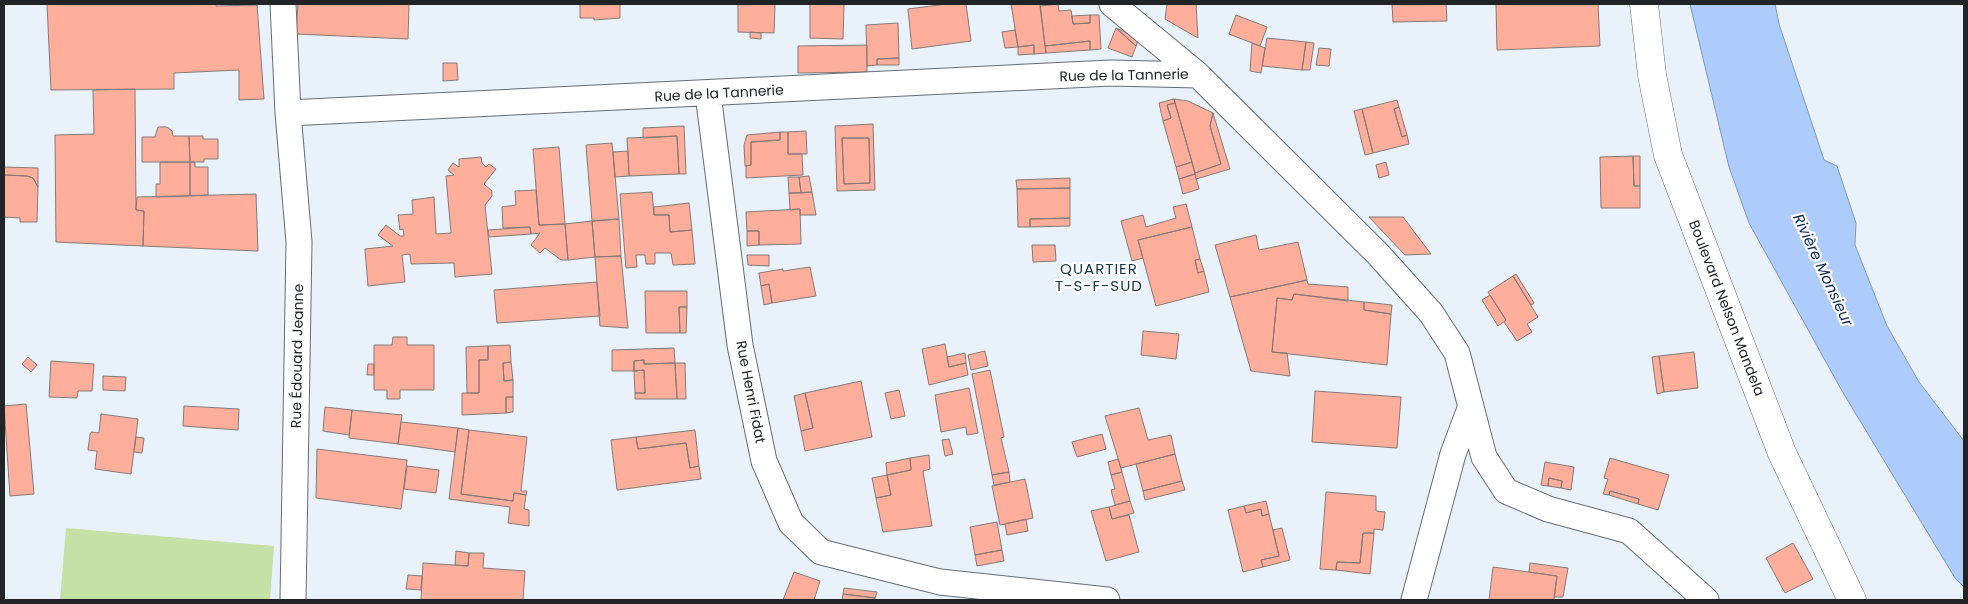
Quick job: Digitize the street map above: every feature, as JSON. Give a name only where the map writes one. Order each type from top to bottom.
[{"type":"street","name":"Rue Édouard Jeanne","points":[[284,4],[288,113],[299,242],[293,600]]},
{"type":"street","points":[[1112,4],[1198,75]]},
{"type":"street","name":"Boulevard Nelson Mandela","points":[[1644,4],[1652,75],[1668,154],[1782,453],[1852,600]]},
{"type":"street","name":"Rue de la Tannerie","points":[[288,113],[1111,73],[1198,75],[1378,254],[1431,313],[1457,353],[1484,457],[1506,491],[1548,509],[1629,530],[1706,600]]},
{"type":"street","name":"Rue Henri Fidat","points":[[708,94],[740,345],[764,461],[791,523],[821,552],[942,591],[1107,600]]},
{"type":"street","points":[[1414,600],[1454,454],[1471,406]]},
{"type":"green space","points":[[66,528],[274,546],[270,600],[60,600]]},
{"type":"water","name":"Rivière Monsieur","points":[[1690,4],[1775,4],[1779,24],[1824,160],[1837,166],[1856,223],[1855,245],[1887,326],[1919,382],[1964,441],[1964,587],[1955,578],[1842,391],[1749,223],[1729,167]]},
{"type":"building","points":[[47,4],[257,5],[264,99],[239,100],[239,70],[174,73],[174,89],[51,90]]},
{"type":"building","points":[[298,4],[409,4],[408,39],[296,34]]},
{"type":"building","points":[[580,4],[620,4],[620,18],[594,20],[594,18],[580,18]]},
{"type":"building","points":[[738,4],[775,4],[774,33],[738,32]]},
{"type":"building","points":[[810,4],[844,4],[843,39],[810,38]]},
{"type":"building","points":[[947,4],[966,4],[971,41],[912,49],[908,9]]},
{"type":"building","points":[[1011,4],[1040,4],[1046,53],[1034,54],[1034,45],[1018,47]]},
{"type":"building","points":[[1058,4],[1059,11],[1071,10],[1073,24],[1090,23],[1090,15],[1099,15],[1101,49],[1090,50],[1090,41],[1045,46],[1040,6]]},
{"type":"building","points":[[1167,4],[1196,4],[1198,38],[1165,19]]},
{"type":"building","points":[[1392,4],[1446,4],[1447,21],[1393,22]]},
{"type":"building","points":[[1496,4],[1598,4],[1600,46],[1497,50]]},
{"type":"building","points":[[1090,15],[1090,23],[1073,24],[1072,16]]},
{"type":"building","points":[[1236,15],[1267,27],[1260,46],[1229,34]]},
{"type":"building","points":[[898,23],[899,58],[877,59],[877,65],[867,66],[866,25]]},
{"type":"building","points":[[1116,28],[1139,38],[1136,46]]},
{"type":"building","points":[[1116,28],[1136,46],[1132,57],[1108,48]]},
{"type":"building","points":[[1015,30],[1018,47],[1005,48],[1002,32]]},
{"type":"building","points":[[750,32],[761,33],[761,39],[750,38]]},
{"type":"building","points":[[1267,38],[1306,42],[1302,70],[1262,66]]},
{"type":"building","points":[[1090,41],[1090,50],[1046,53],[1045,46]]},
{"type":"building","points":[[1306,42],[1314,43],[1310,70],[1302,70]]},
{"type":"building","points":[[1252,43],[1265,48],[1261,73],[1250,71]]},
{"type":"building","points":[[867,45],[867,72],[798,73],[798,46]]},
{"type":"building","points":[[1034,45],[1034,54],[1018,55],[1018,47]]},
{"type":"building","points":[[1319,48],[1331,49],[1329,66],[1316,65]]},
{"type":"building","points":[[899,58],[899,65],[877,65],[877,59]]},
{"type":"building","points":[[443,63],[457,63],[458,80],[443,81]]},
{"type":"building","points":[[135,89],[136,210],[144,211],[143,246],[56,242],[55,135],[94,134],[93,90]]},
{"type":"building","points":[[1174,99],[1188,101],[1213,113],[1210,126],[1221,164],[1195,173]]},
{"type":"building","points":[[1174,99],[1175,103],[1167,105],[1171,118],[1163,121],[1159,103]]},
{"type":"building","points":[[1397,100],[1399,107],[1394,109],[1402,137],[1407,135],[1409,144],[1373,153],[1362,109]]},
{"type":"building","points":[[1175,103],[1192,162],[1176,167],[1163,121],[1171,118],[1167,105]]},
{"type":"building","points":[[1399,107],[1407,135],[1402,137],[1394,109]]},
{"type":"building","points":[[1362,109],[1373,153],[1365,155],[1354,111]]},
{"type":"building","points":[[1213,113],[1230,169],[1196,179],[1195,173],[1221,164],[1210,126]]},
{"type":"building","points":[[873,124],[875,190],[837,191],[835,126]],"holes":[[[842,138],[869,138],[870,183],[844,184]]]},
{"type":"building","points":[[684,126],[686,174],[679,174],[677,136],[643,138],[643,128]]},
{"type":"building","points":[[158,127],[167,127],[172,131],[173,136],[189,136],[190,162],[142,162],[142,137],[155,137]]},
{"type":"building","points":[[806,131],[807,154],[788,154],[788,132]]},
{"type":"building","points":[[780,132],[780,140],[751,142],[751,165],[745,166],[744,145],[747,135]]},
{"type":"building","points":[[780,132],[788,132],[788,154],[802,154],[803,175],[746,178],[746,166],[751,165],[751,142],[780,140]]},
{"type":"building","points":[[189,136],[203,136],[203,139],[218,139],[218,159],[190,162]]},
{"type":"building","points":[[677,136],[679,174],[629,176],[627,138]]},
{"type":"building","points":[[842,138],[869,138],[870,183],[844,184]]},
{"type":"building","points":[[612,143],[619,219],[592,221],[586,145]]},
{"type":"building","points":[[559,147],[565,224],[539,225],[533,149]]},
{"type":"building","points":[[628,151],[629,176],[615,177],[613,152]]},
{"type":"building","points":[[1633,156],[1640,156],[1640,186],[1634,186]]},
{"type":"building","points":[[1633,156],[1634,186],[1640,186],[1640,208],[1601,208],[1600,157]]},
{"type":"building","points":[[481,157],[482,163],[486,167],[489,164],[496,169],[484,184],[492,191],[492,196],[485,205],[492,274],[455,277],[454,263],[411,264],[410,254],[402,255],[405,282],[368,286],[365,249],[393,246],[378,235],[386,225],[400,236],[404,236],[403,229],[400,230],[398,215],[413,214],[412,200],[434,197],[436,234],[451,233],[446,176],[454,175],[448,170],[453,163],[459,167],[459,159]]},
{"type":"building","points":[[160,162],[190,162],[190,196],[156,197],[156,184],[160,184]]},
{"type":"building","points":[[190,162],[195,162],[195,167],[208,167],[208,195],[190,196]]},
{"type":"building","points":[[1192,162],[1195,174],[1179,179],[1176,167]]},
{"type":"building","points":[[1386,162],[1389,175],[1379,178],[1376,165]]},
{"type":"building","points":[[4,167],[38,168],[38,187],[33,178],[4,175]]},
{"type":"building","points":[[1195,174],[1199,189],[1183,194],[1179,179]]},
{"type":"building","points":[[4,175],[33,178],[38,187],[37,222],[20,222],[20,218],[4,217]]},
{"type":"building","points":[[809,176],[812,192],[801,193],[799,177]]},
{"type":"building","points":[[788,177],[799,177],[801,193],[789,193]]},
{"type":"building","points":[[1070,178],[1070,188],[1017,189],[1016,180]]},
{"type":"building","points":[[1070,188],[1070,218],[1030,219],[1030,227],[1018,227],[1017,189]]},
{"type":"building","points":[[536,190],[539,225],[565,224],[568,260],[561,260],[545,248],[540,253],[531,245],[540,233],[531,234],[530,227],[503,228],[502,207],[516,205],[515,191]]},
{"type":"building","points":[[652,192],[654,215],[669,215],[670,232],[692,230],[695,264],[673,265],[671,253],[655,253],[655,264],[646,264],[645,255],[636,255],[637,267],[626,268],[620,194]]},
{"type":"building","points":[[812,192],[816,215],[800,215],[800,209],[790,210],[789,193]]},
{"type":"building","points":[[256,194],[258,251],[143,246],[144,211],[136,210],[137,197]]},
{"type":"building","points":[[689,203],[692,230],[670,232],[669,215],[654,215],[654,207]]},
{"type":"building","points":[[1186,204],[1192,227],[1138,240],[1143,258],[1132,261],[1121,221],[1143,215],[1146,227],[1176,218],[1173,207]]},
{"type":"building","points":[[800,209],[801,244],[759,245],[759,231],[747,231],[746,212]]},
{"type":"building","points":[[1369,217],[1403,217],[1431,254],[1405,255]]},
{"type":"building","points":[[1070,218],[1070,226],[1030,227],[1030,219]]},
{"type":"building","points":[[619,219],[621,256],[595,257],[592,221]]},
{"type":"building","points":[[592,221],[595,257],[568,260],[565,224]]},
{"type":"building","points":[[530,227],[531,234],[489,237],[488,230]]},
{"type":"building","points":[[1192,227],[1200,259],[1195,260],[1198,273],[1204,271],[1209,292],[1156,306],[1138,240]]},
{"type":"building","points":[[747,231],[759,231],[759,245],[747,246]]},
{"type":"building","points":[[1256,235],[1259,250],[1298,242],[1307,280],[1230,297],[1215,245]]},
{"type":"building","points":[[1032,245],[1055,245],[1056,261],[1033,262]]},
{"type":"building","points":[[747,255],[769,255],[769,266],[748,265]]},
{"type":"building","points":[[621,256],[628,328],[600,326],[595,257]]},
{"type":"building","points":[[1200,259],[1204,271],[1198,273],[1195,260]]},
{"type":"building","points":[[810,267],[816,296],[772,303],[769,284],[761,286],[759,273]]},
{"type":"building","points":[[1516,274],[1534,303],[1531,305],[1513,276]]},
{"type":"building","points":[[1513,276],[1538,317],[1527,324],[1532,332],[1517,341],[1504,322],[1506,320],[1488,292]]},
{"type":"building","points":[[1307,280],[1308,284],[1348,287],[1348,301],[1294,294],[1292,300],[1277,298],[1272,352],[1287,353],[1290,376],[1251,371],[1230,297]]},
{"type":"building","points":[[597,282],[600,316],[497,323],[494,290]]},
{"type":"building","points":[[769,284],[772,303],[764,305],[761,286]]},
{"type":"building","points":[[645,291],[687,291],[687,307],[679,307],[680,333],[646,333]]},
{"type":"building","points":[[1294,294],[1364,302],[1364,310],[1391,314],[1387,365],[1272,352],[1277,298],[1292,300]]},
{"type":"building","points":[[1490,295],[1506,320],[1498,326],[1482,300]]},
{"type":"building","points":[[1364,302],[1392,305],[1391,314],[1364,310]]},
{"type":"building","points":[[679,307],[687,307],[686,333],[680,333]]},
{"type":"building","points":[[1143,331],[1179,334],[1176,359],[1141,355]]},
{"type":"building","points":[[393,337],[407,337],[407,345],[434,345],[434,390],[400,390],[400,399],[387,399],[387,390],[374,390],[374,345],[392,345]]},
{"type":"building","points":[[945,344],[949,367],[966,363],[968,375],[929,385],[922,349]]},
{"type":"building","points":[[510,345],[511,362],[503,363],[504,381],[513,380],[513,397],[506,397],[506,413],[462,415],[462,393],[479,393],[479,360],[488,360],[488,346]]},
{"type":"building","points":[[488,346],[488,360],[479,360],[479,393],[467,393],[466,347]]},
{"type":"building","points":[[674,348],[675,363],[644,364],[644,360],[634,361],[634,371],[612,371],[612,350]]},
{"type":"building","points":[[985,351],[988,366],[971,370],[968,355]]},
{"type":"building","points":[[1694,352],[1698,388],[1664,392],[1659,356]]},
{"type":"building","points":[[965,353],[966,363],[949,367],[947,357]]},
{"type":"building","points":[[1659,356],[1664,392],[1657,394],[1652,357]]},
{"type":"building","points":[[28,357],[37,365],[31,372],[22,364]]},
{"type":"building","points":[[644,360],[644,364],[675,363],[677,399],[635,399],[635,393],[645,393],[644,370],[634,371],[634,361]]},
{"type":"building","points":[[51,361],[94,364],[92,391],[78,391],[77,398],[49,397]]},
{"type":"building","points":[[511,362],[513,380],[504,381],[503,363]]},
{"type":"building","points":[[675,363],[685,363],[686,399],[677,399]]},
{"type":"building","points":[[368,364],[374,364],[374,375],[367,375]]},
{"type":"building","points":[[644,370],[645,393],[635,393],[634,371]]},
{"type":"building","points":[[990,370],[1004,437],[1001,438],[1009,472],[992,475],[972,374]]},
{"type":"building","points":[[103,376],[126,377],[125,391],[103,390]]},
{"type":"building","points":[[861,381],[872,437],[805,451],[801,431],[813,428],[805,393]]},
{"type":"building","points":[[969,388],[978,433],[967,435],[966,427],[941,432],[935,395]]},
{"type":"building","points":[[899,390],[905,416],[891,419],[885,393]]},
{"type":"building","points":[[1315,391],[1401,397],[1397,448],[1312,442]]},
{"type":"building","points":[[805,393],[813,428],[801,431],[794,396]]},
{"type":"building","points":[[506,397],[513,397],[513,412],[506,413]]},
{"type":"building","points":[[26,404],[34,494],[10,496],[4,406]]},
{"type":"building","points":[[184,406],[239,409],[238,430],[183,426]]},
{"type":"building","points":[[325,407],[352,410],[349,435],[323,431]]},
{"type":"building","points":[[1139,408],[1148,440],[1171,435],[1175,454],[1121,468],[1105,416]]},
{"type":"building","points":[[352,410],[402,415],[398,444],[349,438]]},
{"type":"building","points":[[101,414],[138,419],[131,474],[95,469],[97,451],[88,450],[91,432],[99,433]]},
{"type":"building","points":[[401,422],[458,428],[455,452],[398,444]]},
{"type":"building","points":[[458,428],[469,430],[461,494],[513,501],[514,493],[526,495],[524,509],[529,510],[529,526],[508,523],[510,507],[449,499]]},
{"type":"building","points":[[469,430],[527,437],[521,491],[527,491],[526,495],[514,493],[513,501],[461,494]]},
{"type":"building","points":[[695,430],[699,466],[690,468],[686,443],[638,449],[636,437]]},
{"type":"building","points":[[1102,434],[1106,449],[1077,457],[1072,442]]},
{"type":"building","points":[[136,437],[144,438],[142,453],[134,452]]},
{"type":"building","points":[[636,437],[638,449],[686,443],[690,468],[699,466],[701,479],[617,490],[611,440]]},
{"type":"building","points":[[949,439],[953,454],[945,456],[942,440]]},
{"type":"building","points":[[317,449],[407,460],[401,509],[316,498]]},
{"type":"building","points":[[1175,454],[1182,481],[1143,491],[1136,464]]},
{"type":"building","points":[[929,455],[930,469],[923,471],[932,526],[883,532],[876,498],[891,495],[887,475],[911,470],[910,458]]},
{"type":"building","points":[[910,458],[911,470],[887,475],[886,463]]},
{"type":"building","points":[[1610,458],[1669,475],[1658,510],[1638,504],[1639,499],[1610,491],[1609,495],[1603,494],[1608,479],[1604,478]]},
{"type":"building","points":[[1118,459],[1122,472],[1111,475],[1108,462]]},
{"type":"building","points":[[1545,462],[1574,467],[1571,490],[1561,488],[1562,481],[1549,478],[1548,486],[1541,485]]},
{"type":"building","points":[[407,466],[439,470],[436,493],[404,489]]},
{"type":"building","points":[[1009,472],[1010,482],[994,485],[992,475]]},
{"type":"building","points":[[1122,472],[1130,501],[1115,505],[1111,490],[1115,489],[1111,475]]},
{"type":"building","points":[[887,475],[891,495],[876,498],[872,478]]},
{"type":"building","points":[[1549,478],[1562,481],[1561,488],[1548,486]]},
{"type":"building","points":[[1025,479],[1033,518],[1000,525],[992,486]]},
{"type":"building","points":[[1182,481],[1185,490],[1145,500],[1143,491]]},
{"type":"building","points":[[1610,491],[1639,499],[1638,504],[1609,495]]},
{"type":"building","points":[[1326,492],[1376,496],[1376,511],[1385,512],[1383,530],[1374,529],[1374,533],[1363,533],[1360,563],[1337,562],[1336,570],[1320,569]]},
{"type":"building","points":[[1130,501],[1134,513],[1112,519],[1109,507]]},
{"type":"building","points":[[1266,501],[1269,514],[1262,516],[1261,509],[1246,513],[1244,506]]},
{"type":"building","points":[[1244,506],[1246,513],[1261,509],[1262,516],[1269,514],[1279,556],[1261,560],[1263,567],[1243,572],[1228,510]]},
{"type":"building","points":[[1109,507],[1112,519],[1129,515],[1139,552],[1106,561],[1091,511]]},
{"type":"building","points":[[1026,519],[1028,531],[1007,535],[1005,524]]},
{"type":"building","points":[[997,522],[1002,550],[975,555],[970,527]]},
{"type":"building","points":[[1282,528],[1290,560],[1263,567],[1261,560],[1279,556],[1273,530]]},
{"type":"building","points":[[1363,533],[1374,533],[1370,574],[1336,570],[1337,562],[1360,563]]},
{"type":"building","points":[[1793,543],[1813,579],[1785,593],[1766,558]]},
{"type":"building","points":[[1002,550],[1004,561],[977,566],[975,555]]},
{"type":"building","points":[[456,551],[469,553],[468,566],[455,565]]},
{"type":"building","points":[[469,553],[484,553],[483,568],[525,571],[523,600],[421,600],[423,563],[468,566]]},
{"type":"building","points":[[1530,563],[1568,568],[1563,597],[1554,597],[1557,576],[1529,572]]},
{"type":"building","points":[[1493,567],[1557,576],[1554,600],[1489,600]]},
{"type":"building","points":[[794,572],[820,581],[814,600],[783,600]]},
{"type":"building","points":[[408,575],[422,576],[421,590],[406,589]]},
{"type":"building","points":[[844,588],[877,592],[875,598],[843,594]]},
{"type":"building","points":[[843,594],[875,598],[875,600],[842,600]]},
{"type":"district","name":"QUARTIER T-S-F-SUD","points":[[1099,278]]}]
